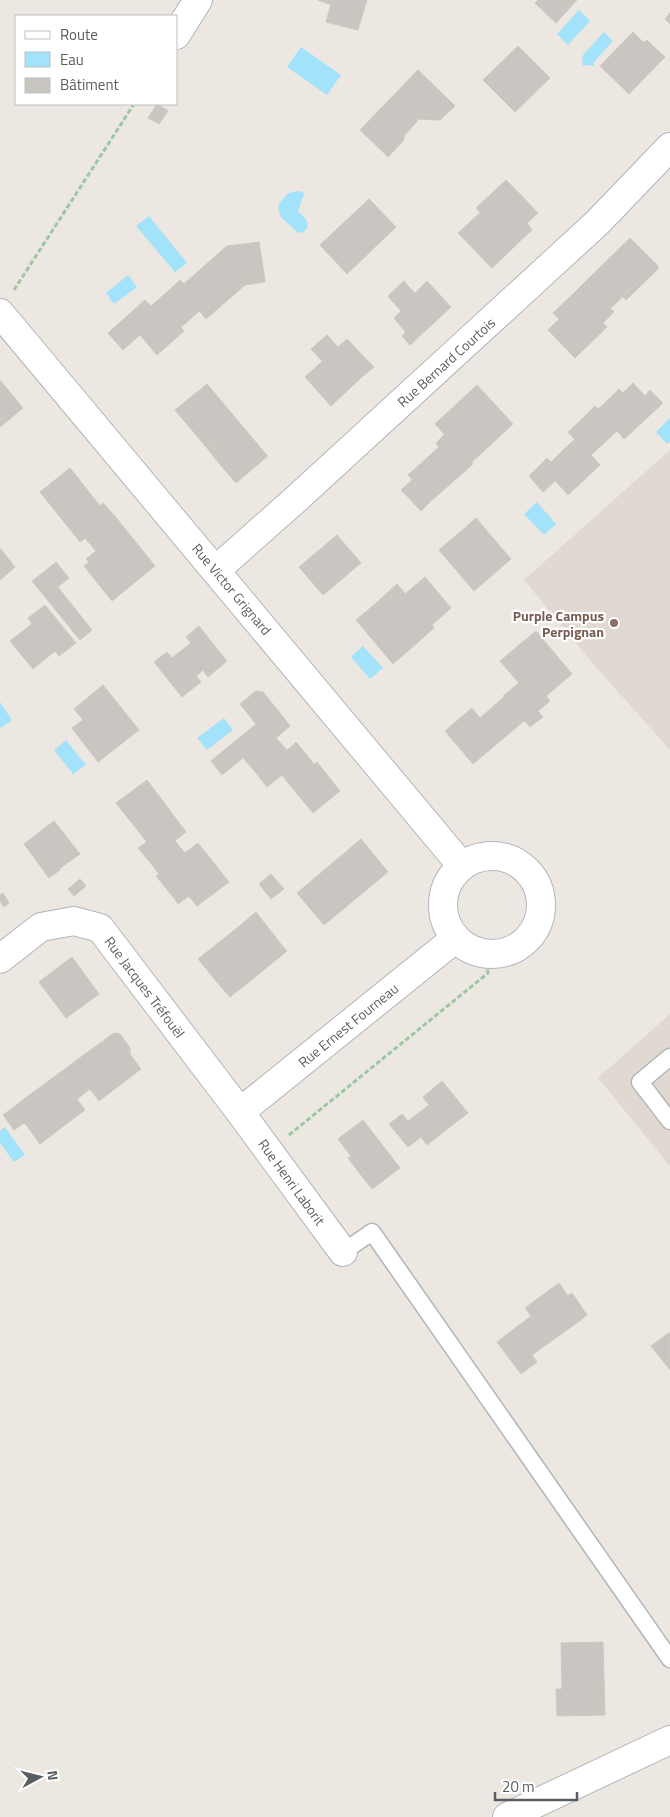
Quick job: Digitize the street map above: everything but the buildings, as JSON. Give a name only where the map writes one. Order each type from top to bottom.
[{"type":"street","points":[[178,32],[198,0]]},
{"type":"street","name":"Rue Bernard Courtois","points":[[216,570],[597,223],[670,147]]},
{"type":"street","name":"Rue Victor Grignard","points":[[5,304],[216,570],[462,866]]},
{"type":"street","points":[[493,855],[509,858],[523,866],[534,878],[540,893],[542,909],[537,925],[528,938],[516,948],[500,954],[484,954],[469,949],[456,938],[447,924],[443,909],[444,892],[451,877],[462,866],[477,858],[493,855]]},
{"type":"street","name":"Rue Jacques Tréfouël","points":[[0,959],[41,927],[74,921],[100,928],[240,1112]]},
{"type":"street","name":"Rue Ernest Fourneau","points":[[240,1112],[456,938]]},
{"type":"street","name":"Rue Henri Laborit","points":[[240,1112],[343,1252]]},
{"type":"street","points":[[507,1817],[670,1740]]},
{"type":"lane","points":[[670,1057],[640,1082],[670,1121]]},
{"type":"lane","points":[[343,1252],[372,1232],[670,1659]]},
{"type":"path","points":[[5,304],[133,105]]},
{"type":"path","points":[[269,1151],[488,973],[484,954]]},
{"type":"shaded area","name":"Purple Campus Perpignan","points":[[670,450],[670,750],[594,665],[524,580]]},
{"type":"shaded area","points":[[670,1014],[670,1166],[598,1078]]},
{"type":"water","points":[[579,10],[590,21],[568,45],[557,34]]},
{"type":"water","points":[[604,32],[613,41],[594,62],[594,66],[582,65],[583,55]]},
{"type":"water","points":[[301,47],[341,75],[327,95],[287,67]]},
{"type":"water","points":[[303,192],[304,195],[298,211],[306,219],[308,227],[303,232],[298,233],[281,217],[278,208],[280,202],[289,193]]},
{"type":"water","points":[[149,216],[187,263],[175,272],[136,226]]},
{"type":"water","points":[[128,275],[137,287],[114,304],[106,293]]},
{"type":"water","points":[[670,418],[670,442],[667,444],[656,432]]},
{"type":"water","points":[[537,502],[556,524],[544,535],[524,514]]},
{"type":"water","points":[[363,646],[383,668],[370,679],[351,657]]},
{"type":"water","points":[[0,702],[12,720],[1,728],[0,727]]},
{"type":"water","points":[[224,718],[233,730],[207,750],[197,738]]},
{"type":"water","points":[[66,740],[86,765],[73,774],[54,750]]},
{"type":"water","points":[[5,1127],[25,1155],[14,1162],[0,1143],[0,1131]]},
{"type":"place","name":"Purple Campus Perpignan","points":[[614,623]]}]
